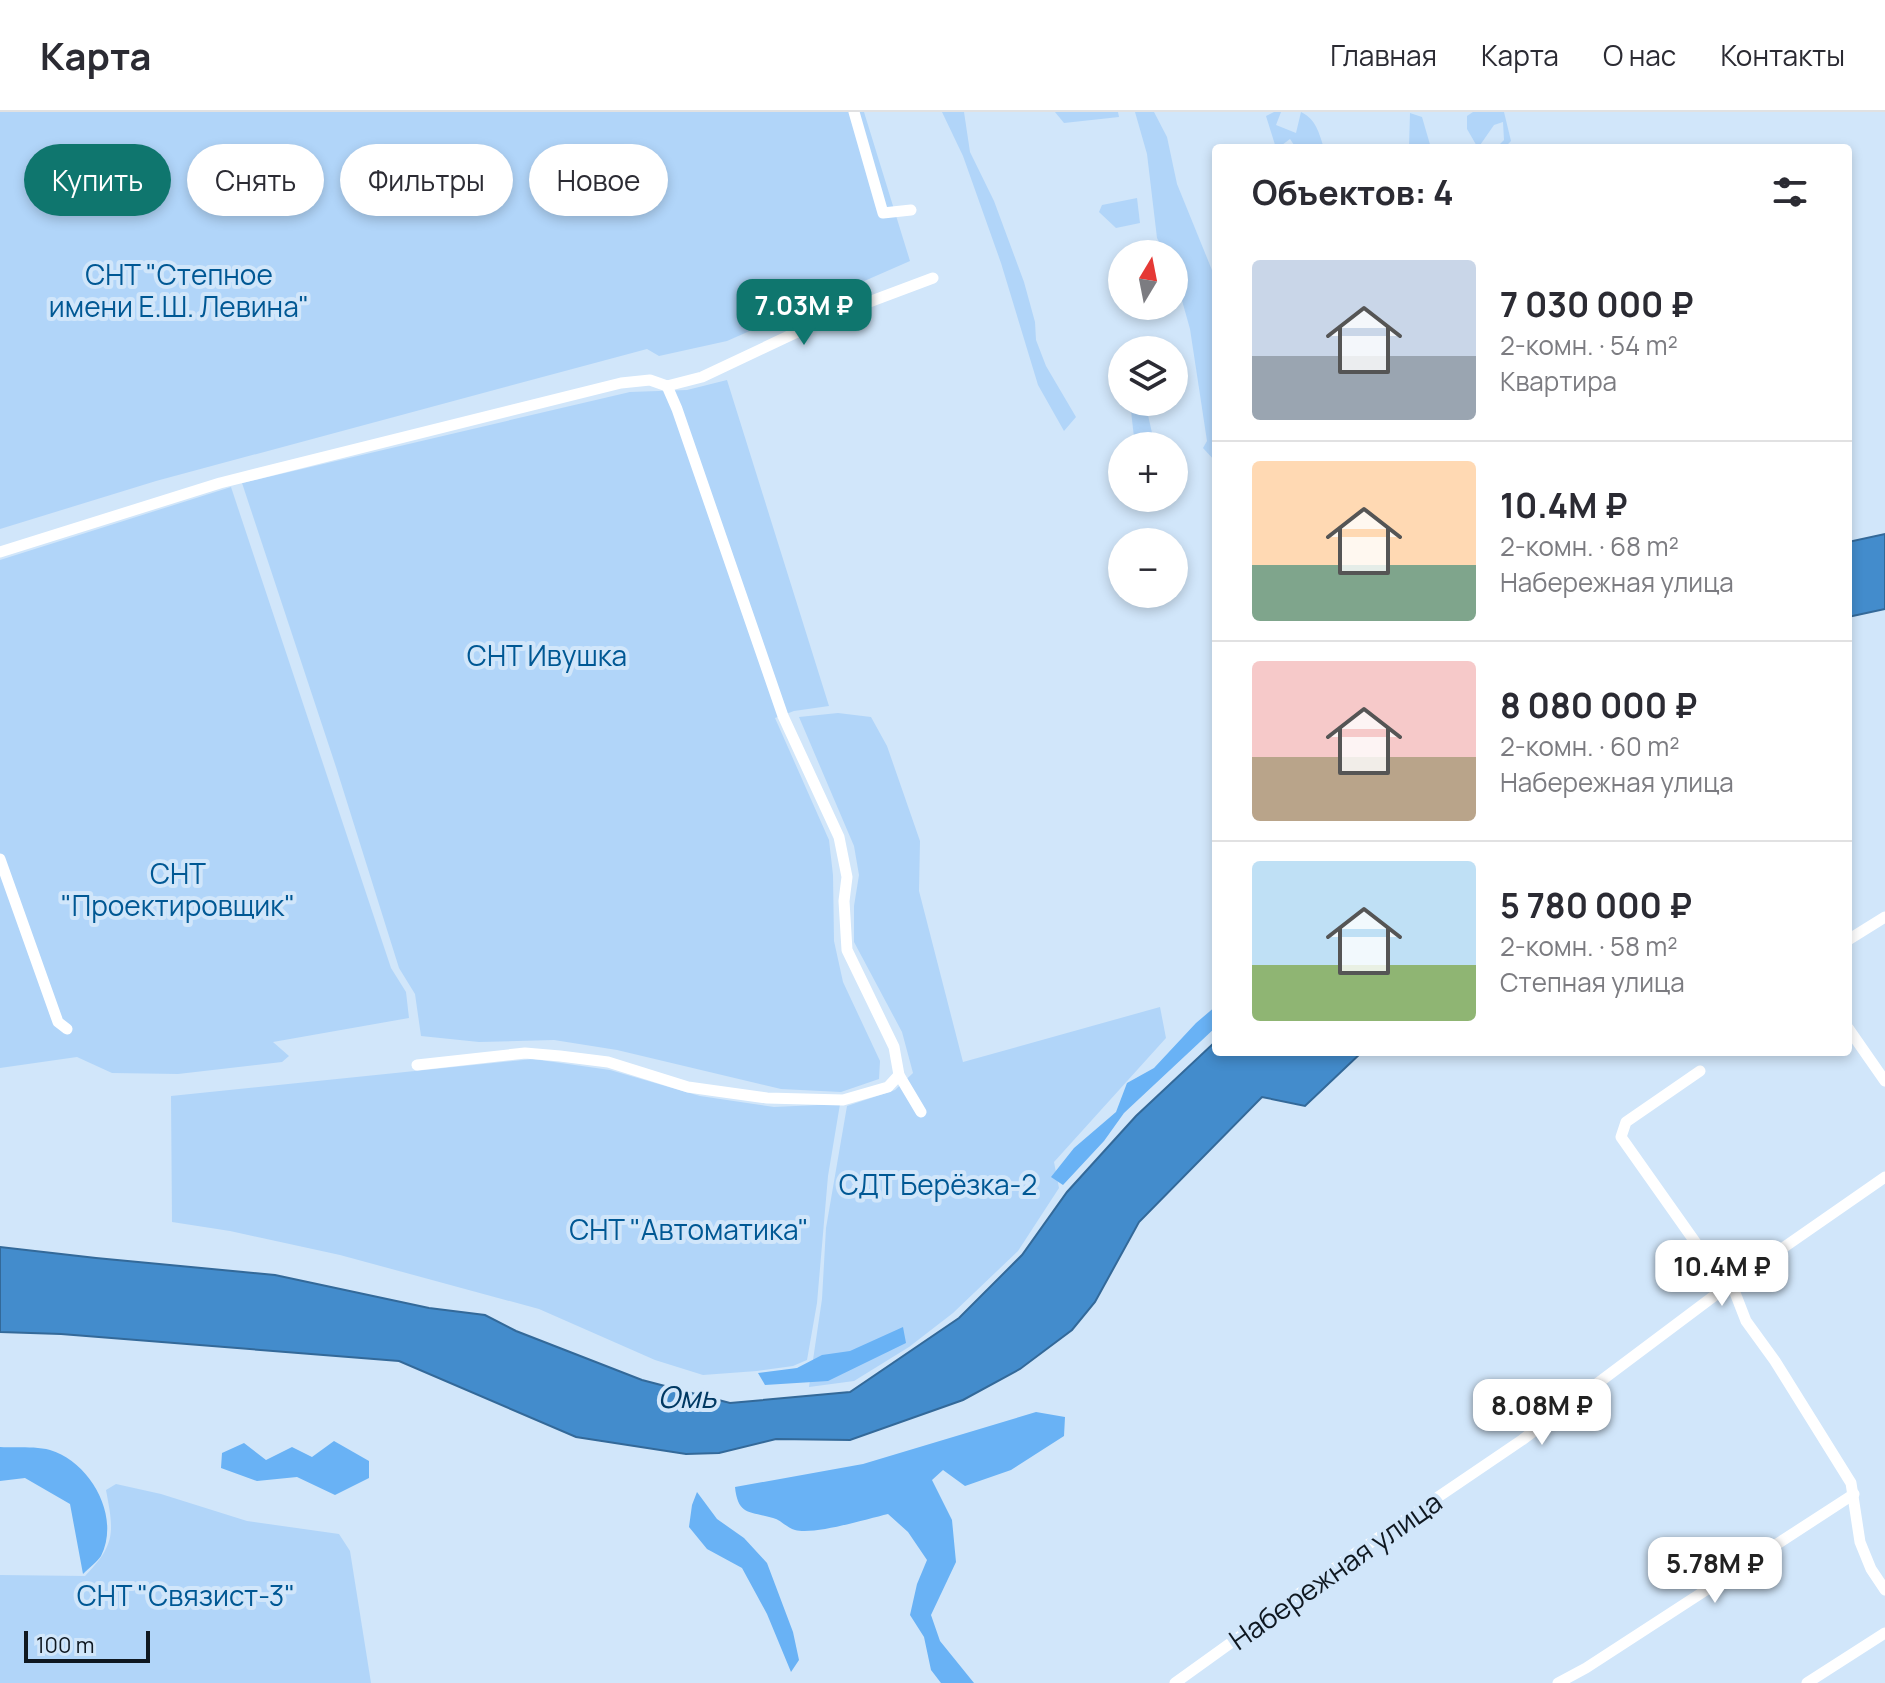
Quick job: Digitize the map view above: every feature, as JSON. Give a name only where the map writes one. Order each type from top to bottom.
[{"type":"street","points":[[854,112],[883,213],[911,210]]},
{"type":"street","points":[[0,552],[220,483],[609,386],[650,380],[667,386],[702,377],[829,317],[933,278]]},
{"type":"street","points":[[667,386],[783,716],[839,837],[847,877],[844,901],[847,950],[894,1047],[899,1075],[921,1112]]},
{"type":"street","points":[[0,859],[58,1022],[67,1029]]},
{"type":"street","points":[[1852,938],[1885,917]]},
{"type":"street","points":[[1852,1034],[1885,1081]]},
{"type":"street","points":[[417,1065],[467,1057],[525,1053],[608,1062],[688,1087],[767,1098],[843,1100],[888,1087],[899,1075]]},
{"type":"street","points":[[1700,1071],[1626,1122],[1621,1137],[1698,1246],[1732,1285],[1746,1321],[1775,1361],[1851,1483],[1860,1542],[1871,1569],[1885,1590]]},
{"type":"street","name":"Набережная улица","points":[[1175,1683],[1357,1552],[1522,1440],[1718,1293],[1885,1177]]},
{"type":"street","points":[[1558,1683],[1854,1494]]},
{"type":"street","points":[[1807,1683],[1885,1633]]},
{"type":"green space","name":"СНТ \"Степное имени Е.Ш. Левина\"","points":[[0,112],[864,112],[910,261],[727,341],[659,356],[647,349],[156,481],[0,529]]},
{"type":"green space","points":[[942,112],[964,112],[970,152],[994,201],[1024,282],[1035,322],[1036,340],[1046,366],[1076,417],[1064,431],[1038,385],[1001,263],[963,156]]},
{"type":"green space","points":[[1055,112],[1118,112],[1119,117],[1064,123]]},
{"type":"green space","points":[[1135,112],[1154,112],[1167,137],[1177,184],[1212,270],[1212,458],[1203,448],[1207,441],[1187,320],[1188,240],[1157,238],[1147,154]]},
{"type":"green space","points":[[1281,112],[1276,125],[1296,133],[1301,112],[1310,118],[1322,144],[1293,144],[1290,139],[1283,144],[1275,144],[1266,116]]},
{"type":"green space","points":[[1473,112],[1504,112],[1511,141],[1500,144],[1504,140],[1503,122],[1494,125],[1481,144],[1476,144],[1467,129],[1467,116]]},
{"type":"green space","points":[[1410,113],[1422,117],[1430,144],[1409,144]]},
{"type":"green space","points":[[1137,198],[1140,223],[1116,228],[1099,212],[1102,205]]},
{"type":"green space","name":"СНТ Ивушка","points":[[727,380],[829,706],[794,711],[775,718],[829,840],[834,941],[843,982],[880,1061],[879,1079],[841,1092],[781,1089],[617,1050],[554,1040],[479,1042],[421,1036],[415,994],[399,968],[242,483],[630,392],[687,390]]},
{"type":"green space","points":[[1132,416],[1148,416],[1152,432],[1133,432]]},
{"type":"green space","name":"СНТ \"Проектировщик\"","points":[[231,487],[391,968],[406,992],[409,1018],[273,1042],[289,1056],[282,1062],[178,1074],[112,1073],[77,1057],[0,1068],[0,560]]},
{"type":"green space","name":"СДТ Берёзка-2","points":[[838,713],[871,717],[887,746],[920,841],[919,891],[963,1062],[1160,1007],[1166,1038],[1054,1162],[1059,1188],[1018,1251],[953,1313],[909,1347],[854,1381],[809,1387],[822,1299],[826,1228],[847,1106],[895,1090],[913,1073],[902,1032],[854,942],[854,906],[859,875],[854,846],[799,717]]},
{"type":"green space","name":"СНТ \"Автоматика\"","points":[[533,1059],[610,1070],[700,1096],[774,1107],[840,1104],[828,1176],[817,1303],[807,1360],[793,1366],[703,1375],[655,1360],[539,1309],[340,1255],[172,1222],[171,1096]]},
{"type":"green space","name":"СНТ \"Связист-3\"","points":[[116,1484],[161,1494],[247,1521],[339,1534],[350,1551],[371,1683],[0,1683],[0,1575],[85,1576],[107,1546],[111,1527],[106,1490]]},
{"type":"shaded area","points":[[1212,1009],[1212,1031],[1124,1113],[1104,1141],[1063,1185],[1051,1177],[1074,1148],[1116,1112],[1127,1083],[1154,1068]]},
{"type":"shaded area","points":[[903,1327],[906,1343],[828,1381],[765,1385],[758,1373],[797,1368],[822,1355],[850,1351]]},
{"type":"shaded area","points":[[1036,1412],[1065,1417],[1064,1436],[1011,1470],[965,1486],[943,1470],[932,1480],[952,1520],[956,1562],[931,1615],[940,1641],[974,1683],[941,1683],[931,1670],[924,1637],[910,1615],[917,1584],[927,1560],[908,1532],[888,1514],[804,1531],[746,1511],[739,1503],[735,1487],[863,1464]]},
{"type":"shaded area","points":[[334,1441],[369,1461],[369,1478],[335,1495],[297,1477],[257,1481],[221,1468],[222,1453],[244,1443],[266,1460],[292,1447],[312,1457]]},
{"type":"shaded area","points":[[0,1447],[50,1450],[78,1466],[89,1478],[104,1508],[106,1540],[101,1556],[83,1574],[70,1504],[25,1478],[0,1481]]},
{"type":"shaded area","points":[[697,1492],[717,1519],[744,1538],[767,1563],[793,1632],[799,1660],[791,1672],[767,1614],[742,1568],[707,1549],[689,1527]]},
{"type":"water","points":[[1885,534],[1885,609],[1852,616],[1852,541]]},
{"type":"water","name":"Омь","points":[[1212,1045],[1212,1056],[1358,1056],[1305,1106],[1262,1097],[1139,1222],[1095,1302],[1072,1330],[1020,1369],[963,1400],[850,1440],[776,1439],[719,1453],[686,1454],[576,1437],[399,1361],[61,1334],[0,1332],[0,1247],[275,1275],[429,1308],[485,1315],[516,1331],[642,1380],[730,1403],[850,1392],[959,1318],[1022,1255],[1067,1192],[1136,1116]]}]
